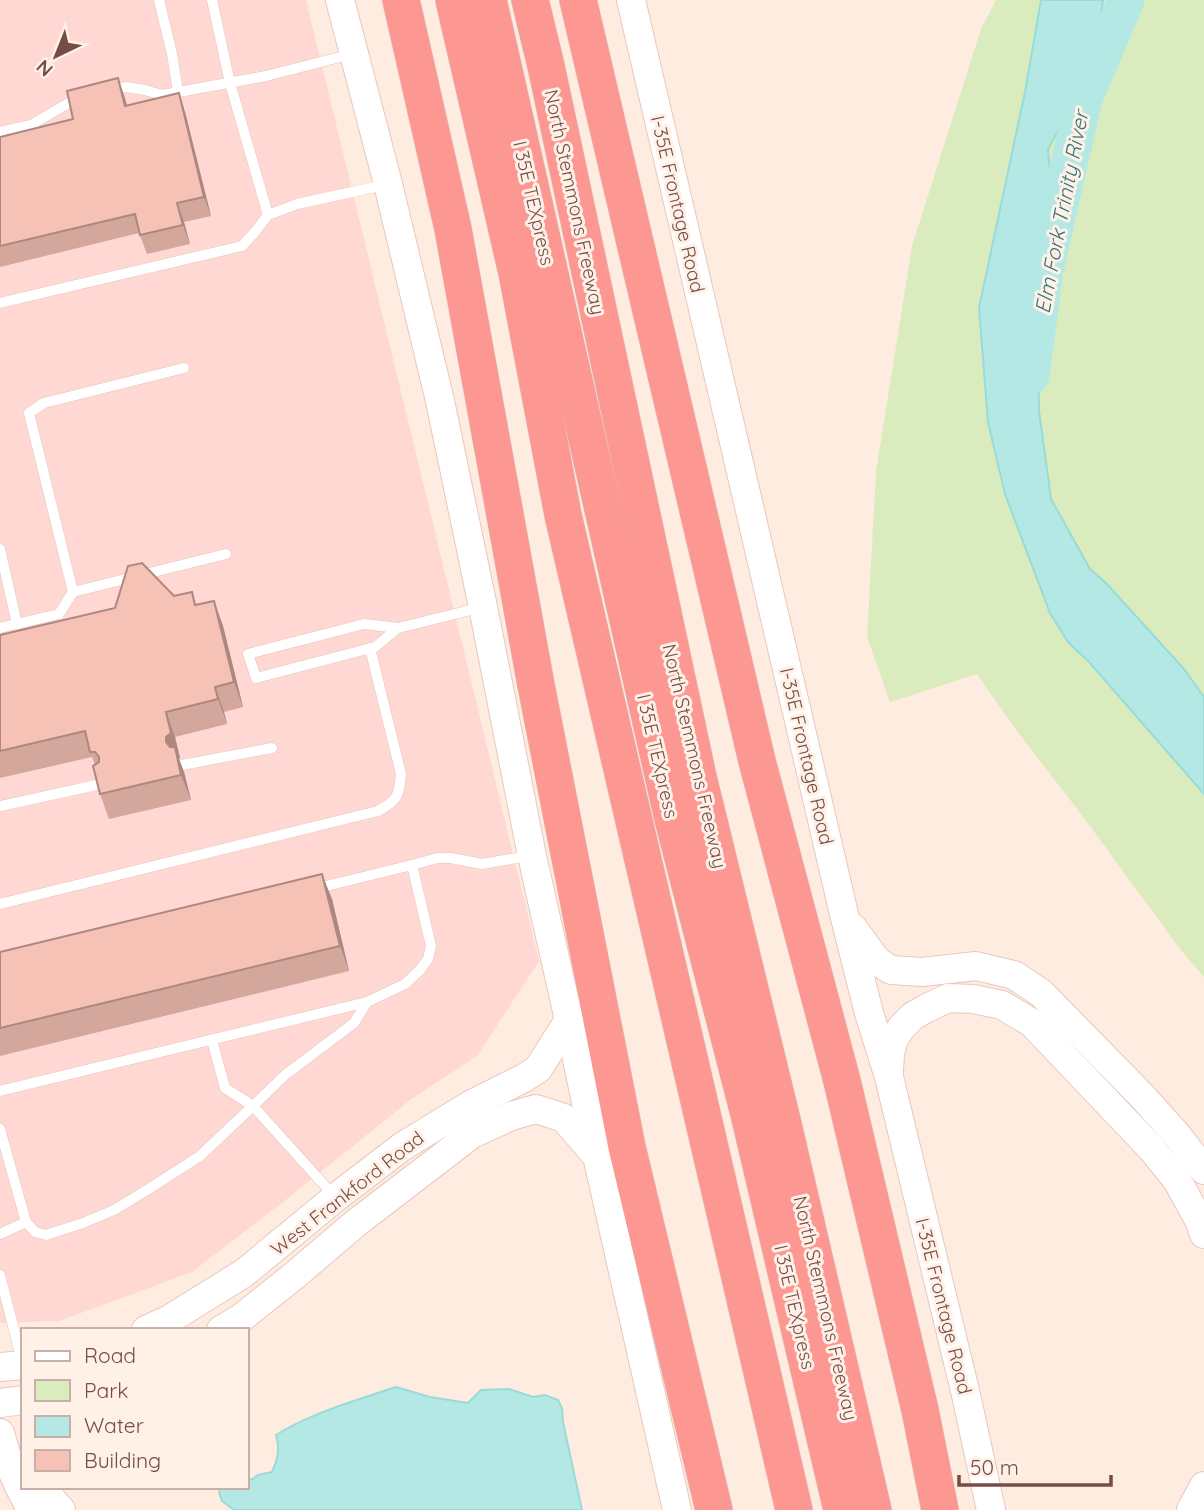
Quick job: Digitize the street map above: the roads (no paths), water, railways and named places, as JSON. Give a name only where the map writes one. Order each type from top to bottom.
[{"type":"highway","points":[[401,0],[453,229],[536,685],[612,1151],[701,1455],[714,1510]]},
{"type":"highway","points":[[454,0],[517,273],[563,515],[794,1510]]},
{"type":"highway","name":"I 35E TEXpress","points":[[488,0],[673,820],[765,1117],[834,1409],[842,1510]]},
{"type":"highway","name":"North Stemmons Freeway","points":[[530,0],[698,777],[765,1117]]},
{"type":"highway","points":[[579,0],[757,761],[842,1081],[920,1410],[940,1510]]},
{"type":"highway","name":"North Stemmons Freeway","points":[[834,1409],[873,1510]]},
{"type":"main road","points":[[340,0],[440,401],[532,856],[569,1020],[612,1151],[666,1466],[677,1510]]},
{"type":"main road","name":"I-35E Frontage Road","points":[[631,0],[844,914],[869,1013],[889,1077],[991,1510]]},
{"type":"main road","points":[[844,914],[877,961],[891,970],[922,972],[976,966],[1014,975],[1041,993],[1142,1096],[1204,1170]]},
{"type":"main road","points":[[889,1077],[894,1039],[913,1016],[948,998],[973,999],[1002,1005],[1032,1023],[1152,1149],[1177,1180],[1204,1234]]},
{"type":"main road","name":"West Frankford Road","points":[[150,1328],[170,1319],[244,1273],[403,1146],[472,1104],[538,1069],[569,1020]]},
{"type":"main road","name":"West Frankford Road","points":[[224,1328],[241,1318],[356,1223],[472,1133],[511,1116],[536,1109],[564,1118],[612,1151]]},
{"type":"main road","points":[[335,1198],[356,1223]]},
{"type":"main road","points":[[0,1367],[21,1366]]},
{"type":"main road","points":[[0,1403],[21,1400]]},
{"type":"main road","points":[[0,1433],[21,1493],[47,1497]]},
{"type":"main road","points":[[1191,1510],[1204,1486]]},
{"type":"lane","points":[[159,0],[178,92]]},
{"type":"lane","points":[[212,0],[230,83],[268,215]]},
{"type":"lane","points":[[101,92],[126,87],[162,95],[266,76],[354,53]]},
{"type":"lane","points":[[0,132],[31,125],[76,98],[89,95]]},
{"type":"lane","points":[[0,303],[242,246],[268,215],[297,204],[388,184]]},
{"type":"lane","points":[[73,592],[29,413],[44,403],[184,368]]},
{"type":"lane","points":[[0,549],[18,624]]},
{"type":"lane","points":[[0,628],[59,614],[73,592],[226,554]]},
{"type":"lane","points":[[398,628],[375,647],[256,678],[248,654],[364,624],[398,628],[483,607]]},
{"type":"lane","points":[[0,904],[378,811],[391,804],[399,795],[401,774],[370,648]]},
{"type":"lane","points":[[182,765],[272,748]]},
{"type":"lane","points":[[0,806],[101,785]]},
{"type":"lane","points":[[306,891],[438,859],[451,858],[482,864],[532,856]]},
{"type":"lane","points":[[0,1091],[367,1002],[405,984],[428,959],[431,946],[412,865]]},
{"type":"lane","points":[[0,1129],[26,1222],[35,1231],[46,1235],[114,1210],[200,1156],[285,1075],[354,1023],[367,1002]]},
{"type":"lane","points":[[212,1040],[225,1088],[253,1106],[335,1198]]},
{"type":"lane","points":[[0,1234],[26,1222]]},
{"type":"lane","points":[[0,1275],[21,1358]]},
{"type":"water","points":[[1041,0],[1103,0],[1099,31],[1099,72],[1082,102],[1062,124],[1048,149],[1051,182],[1049,217],[1042,243],[1038,313],[1039,411],[1051,499],[1090,569],[1184,669],[1204,697],[1204,794],[1090,663],[1068,642],[1050,613],[1005,494],[988,422],[979,308],[1025,92]]},
{"type":"water","points":[[396,1387],[430,1397],[468,1403],[481,1390],[509,1389],[533,1397],[545,1395],[558,1400],[562,1408],[582,1510],[234,1510],[222,1501],[221,1489],[248,1489],[248,1479],[272,1472],[278,1454],[276,1435],[319,1413]]},
{"type":"waterway","name":"Elm Fork Trinity River","points":[[1031,376],[1045,270],[1084,99],[1126,0]]}]
